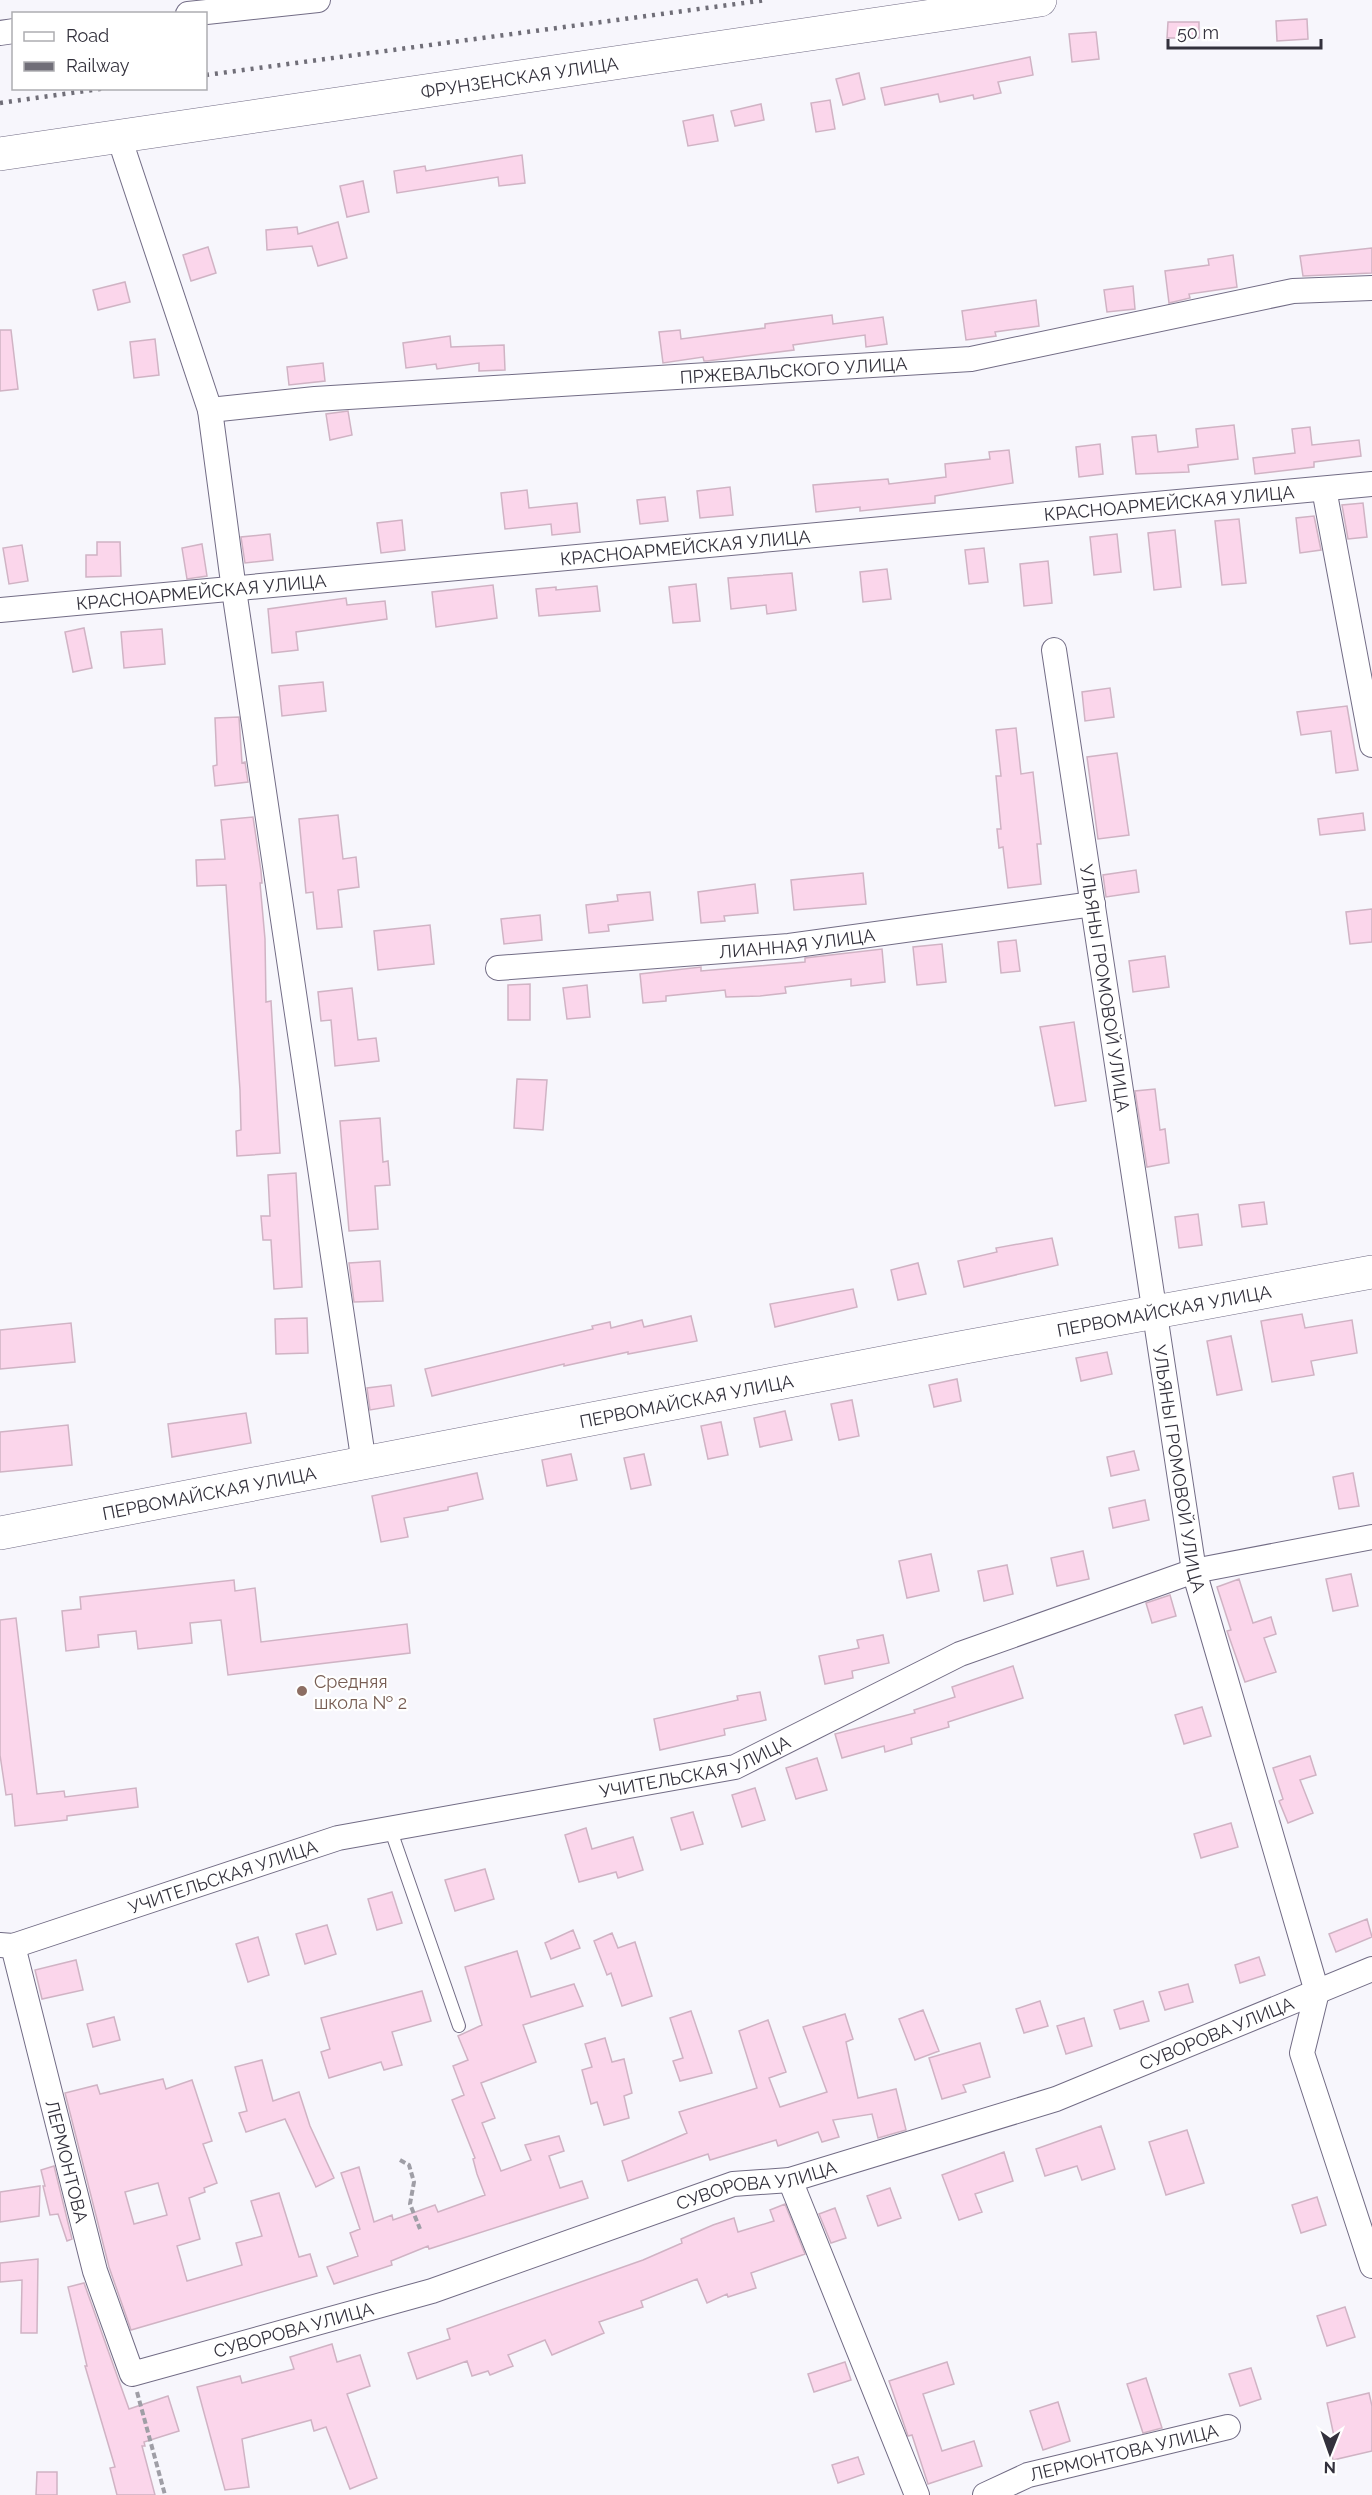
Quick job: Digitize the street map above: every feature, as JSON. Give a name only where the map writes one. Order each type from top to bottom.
[{"type":"street","points":[[207,12],[318,0]]},
{"type":"street","name":"ФРУНЗЕНСКАЯ УЛИЦА","points":[[0,154],[1040,0]]},
{"type":"street","points":[[119,137],[210,410],[234,590],[364,1464]]},
{"type":"street","name":"ПРЖЕВАЛЬСКОГО УЛИЦА","points":[[210,410],[315,399],[971,359],[1293,291],[1372,288]]},
{"type":"street","name":"КРАСНОАРМЕЙСКАЯ УЛИЦА","points":[[0,610],[1372,484]]},
{"type":"street","points":[[1324,489],[1372,745]]},
{"type":"street","name":"УЛЬЯНЫ ГРОМОВОЙ УЛИЦА","points":[[1054,650],[1194,1571],[1317,1992]]},
{"type":"street","name":"ЛИАННАЯ УЛИЦА","points":[[498,968],[789,946],[1093,904]]},
{"type":"street","name":"ПЕРВОМАЙСКАЯ УЛИЦА","points":[[0,1533],[1372,1272]]},
{"type":"street","name":"УЧИТЕЛЬСКАЯ УЛИЦА","points":[[7,1945],[338,1838],[735,1767],[960,1654],[1194,1571],[1372,1537]]},
{"type":"street","name":"ЛЕРМОНТОВА","points":[[7,1945],[95,2271],[132,2374]]},
{"type":"street","name":"СУВОРОВА УЛИЦА","points":[[132,2374],[432,2291],[733,2184],[790,2180],[1056,2099],[1372,1969]]},
{"type":"street","points":[[1317,1992],[1302,2053],[1372,2266]]},
{"type":"street","points":[[790,2180],[917,2495]]},
{"type":"street","name":"ЛЕРМОНТОВА УЛИЦА","points":[[986,2495],[1028,2475],[1228,2427]]},
{"type":"lane","points":[[390,1828],[459,2026]]},
{"type":"path","points":[[400,2160],[409,2165],[414,2182],[410,2204],[420,2229]]},
{"type":"path","points":[[132,2374],[165,2495]]},
{"type":"building","points":[[1307,19],[1308,39],[1277,41],[1276,21]]},
{"type":"building","points":[[1168,22],[1199,22],[1199,38],[1167,38]]},
{"type":"building","points":[[1096,32],[1099,59],[1072,62],[1069,34]]},
{"type":"building","points":[[1030,57],[1033,75],[998,82],[1001,93],[974,99],[973,95],[940,102],[938,94],[885,105],[881,88]]},
{"type":"building","points":[[859,73],[865,99],[843,105],[836,79]]},
{"type":"building","points":[[830,100],[835,129],[816,132],[811,103]]},
{"type":"building","points":[[761,104],[764,120],[735,126],[731,111]]},
{"type":"building","points":[[713,115],[718,141],[688,146],[683,121]]},
{"type":"building","points":[[522,155],[525,183],[499,186],[498,177],[397,193],[394,171],[425,166],[426,171]]},
{"type":"building","points":[[363,181],[369,212],[347,217],[340,186]]},
{"type":"building","points":[[338,222],[347,258],[318,266],[312,246],[267,250],[266,230],[297,227],[298,234]]},
{"type":"building","points":[[208,247],[216,273],[191,281],[183,255]]},
{"type":"building","points":[[1372,248],[1372,273],[1303,276],[1300,256]]},
{"type":"building","points":[[1233,255],[1237,287],[1189,294],[1190,298],[1169,303],[1165,271],[1209,265],[1208,259]]},
{"type":"building","points":[[125,282],[130,302],[98,310],[93,290]]},
{"type":"building","points":[[1133,286],[1135,309],[1107,312],[1104,290]]},
{"type":"building","points":[[1036,300],[1039,326],[995,332],[996,336],[966,340],[962,311]]},
{"type":"building","points":[[832,315],[833,324],[883,317],[887,344],[866,347],[865,335],[793,345],[794,350],[707,361],[704,361],[703,357],[663,363],[659,332],[680,330],[681,339],[765,328],[765,324]]},
{"type":"building","points":[[0,330],[11,330],[18,389],[0,391]]},
{"type":"building","points":[[450,336],[451,347],[504,345],[505,370],[479,371],[479,363],[437,369],[436,364],[406,368],[403,343]]},
{"type":"building","points":[[155,339],[159,375],[134,378],[130,342]]},
{"type":"building","points":[[323,363],[325,381],[289,385],[287,367]]},
{"type":"building","points":[[348,411],[352,435],[330,440],[326,414]]},
{"type":"building","points":[[1234,425],[1238,459],[1188,465],[1189,472],[1136,474],[1132,437],[1156,435],[1158,452],[1198,447],[1196,429]]},
{"type":"building","points":[[1310,427],[1312,445],[1359,440],[1361,456],[1314,462],[1314,467],[1255,474],[1253,458],[1295,453],[1292,429]]},
{"type":"building","points":[[1100,444],[1103,474],[1079,477],[1076,447]]},
{"type":"building","points":[[1009,450],[1013,483],[935,496],[935,503],[860,511],[860,507],[816,512],[813,485],[888,479],[889,484],[946,477],[945,464],[990,459],[989,452]]},
{"type":"building","points":[[730,487],[733,515],[700,518],[697,491]]},
{"type":"building","points":[[527,490],[529,508],[577,503],[580,532],[552,535],[551,524],[505,529],[501,493]]},
{"type":"building","points":[[665,497],[668,521],[640,524],[637,500]]},
{"type":"building","points":[[1363,503],[1367,537],[1348,539],[1342,505]]},
{"type":"building","points":[[1314,516],[1321,550],[1300,553],[1296,518]]},
{"type":"building","points":[[1239,519],[1246,583],[1222,585],[1215,521]]},
{"type":"building","points":[[402,520],[405,550],[381,553],[377,523]]},
{"type":"building","points":[[1175,530],[1181,587],[1154,590],[1148,533]]},
{"type":"building","points":[[270,534],[273,560],[245,563],[241,537]]},
{"type":"building","points":[[1117,534],[1121,572],[1094,575],[1090,537]]},
{"type":"building","points":[[97,542],[120,542],[121,576],[86,577],[86,555],[97,555]]},
{"type":"building","points":[[202,544],[207,576],[187,579],[182,548]]},
{"type":"building","points":[[22,545],[28,581],[9,584],[3,548]]},
{"type":"building","points":[[984,548],[988,582],[969,584],[965,550]]},
{"type":"building","points":[[1048,561],[1052,603],[1024,606],[1020,564]]},
{"type":"building","points":[[887,569],[891,599],[863,602],[860,572]]},
{"type":"building","points":[[792,573],[796,610],[767,614],[766,605],[731,609],[728,578]]},
{"type":"building","points":[[696,584],[700,621],[673,623],[669,587]]},
{"type":"building","points":[[493,585],[497,618],[436,627],[432,592]]},
{"type":"building","points":[[597,586],[600,611],[539,616],[536,589],[556,587],[556,590]]},
{"type":"building","points":[[346,598],[347,605],[385,601],[387,619],[296,632],[298,650],[272,653],[268,609]]},
{"type":"building","points":[[84,628],[92,668],[73,672],[65,632]]},
{"type":"building","points":[[162,629],[165,664],[124,668],[121,632]]},
{"type":"building","points":[[323,682],[326,711],[282,716],[279,686]]},
{"type":"building","points":[[1110,688],[1114,717],[1085,721],[1082,692]]},
{"type":"building","points":[[1347,706],[1358,770],[1336,773],[1331,731],[1301,735],[1297,712]]},
{"type":"building","points":[[239,717],[242,763],[245,762],[248,782],[215,786],[213,766],[217,765],[215,718]]},
{"type":"building","points":[[1016,728],[1021,774],[1033,772],[1041,844],[1037,844],[1041,884],[1008,888],[1003,847],[999,848],[997,829],[1001,829],[996,776],[1001,776],[996,730]]},
{"type":"building","points":[[1117,753],[1129,835],[1098,839],[1087,757]]},
{"type":"building","points":[[1363,813],[1365,830],[1320,835],[1318,819]]},
{"type":"building","points":[[338,815],[343,859],[356,857],[359,887],[338,890],[342,927],[317,929],[313,892],[306,893],[299,819]]},
{"type":"building","points":[[253,817],[262,883],[260,883],[265,939],[266,1002],[271,1001],[280,1153],[237,1156],[236,1131],[241,1130],[240,1090],[226,885],[197,886],[196,860],[225,859],[221,820]]},
{"type":"building","points":[[1136,870],[1139,892],[1106,897],[1103,875]]},
{"type":"building","points":[[863,873],[866,904],[794,910],[791,880]]},
{"type":"building","points":[[755,884],[758,913],[724,916],[725,921],[701,923],[698,892]]},
{"type":"building","points":[[650,892],[653,920],[608,925],[609,931],[589,933],[586,905],[618,901],[617,895]]},
{"type":"building","points":[[1372,909],[1372,942],[1350,944],[1346,912]]},
{"type":"building","points":[[540,915],[542,940],[504,944],[501,919]]},
{"type":"building","points":[[430,925],[434,964],[378,970],[374,931]]},
{"type":"building","points":[[1016,940],[1020,971],[1001,973],[998,942]]},
{"type":"building","points":[[942,944],[946,982],[917,985],[913,947]]},
{"type":"building","points":[[882,949],[885,982],[851,986],[851,979],[785,987],[786,993],[760,996],[726,997],[725,990],[666,996],[666,1001],[643,1003],[640,974],[701,967],[701,971],[805,962],[805,958]]},
{"type":"building","points":[[1165,956],[1169,987],[1133,992],[1129,961]]},
{"type":"building","points":[[530,984],[530,1020],[508,1020],[508,985]]},
{"type":"building","points":[[587,985],[590,1017],[567,1019],[563,988]]},
{"type":"building","points":[[352,988],[358,1040],[376,1038],[379,1061],[335,1066],[331,1020],[321,1021],[318,992]]},
{"type":"building","points":[[1074,1022],[1086,1101],[1055,1106],[1040,1027]]},
{"type":"building","points":[[517,1079],[547,1080],[543,1130],[514,1128]]},
{"type":"building","points":[[1155,1089],[1160,1130],[1165,1129],[1169,1163],[1147,1167],[1135,1091]]},
{"type":"building","points":[[380,1118],[383,1162],[388,1161],[390,1185],[375,1186],[378,1229],[349,1231],[340,1121]]},
{"type":"building","points":[[296,1173],[302,1287],[274,1289],[271,1240],[263,1240],[261,1216],[270,1216],[268,1175]]},
{"type":"building","points":[[1264,1202],[1267,1224],[1242,1227],[1239,1205]]},
{"type":"building","points":[[1198,1214],[1202,1245],[1179,1248],[1175,1217]]},
{"type":"building","points":[[1052,1238],[1058,1265],[964,1287],[958,1261],[997,1252],[996,1248]]},
{"type":"building","points":[[380,1261],[383,1301],[354,1302],[349,1263]]},
{"type":"building","points":[[918,1263],[926,1294],[898,1300],[891,1270]]},
{"type":"building","points":[[853,1289],[857,1307],[775,1327],[770,1304]]},
{"type":"building","points":[[1302,1314],[1305,1328],[1352,1320],[1357,1353],[1311,1361],[1314,1375],[1272,1382],[1261,1321]]},
{"type":"building","points":[[691,1316],[697,1341],[628,1354],[628,1352],[564,1366],[564,1364],[432,1396],[425,1369],[593,1329],[592,1326],[610,1322],[611,1328],[642,1320],[644,1327]]},
{"type":"building","points":[[307,1318],[308,1353],[276,1354],[275,1319]]},
{"type":"building","points":[[71,1323],[75,1362],[0,1369],[0,1330]]},
{"type":"building","points":[[1231,1336],[1242,1390],[1217,1395],[1207,1341]]},
{"type":"building","points":[[1107,1352],[1112,1374],[1081,1381],[1076,1358]]},
{"type":"building","points":[[957,1379],[961,1401],[934,1407],[929,1385]]},
{"type":"building","points":[[391,1385],[394,1406],[370,1410],[367,1388]]},
{"type":"building","points":[[852,1400],[859,1436],[839,1440],[831,1404]]},
{"type":"building","points":[[785,1411],[792,1440],[760,1447],[754,1418]]},
{"type":"building","points":[[246,1413],[251,1443],[172,1457],[168,1424]]},
{"type":"building","points":[[721,1422],[728,1455],[708,1459],[701,1426]]},
{"type":"building","points":[[68,1425],[72,1465],[0,1472],[0,1432]]},
{"type":"building","points":[[1134,1451],[1139,1470],[1111,1476],[1107,1457]]},
{"type":"building","points":[[571,1454],[577,1480],[547,1486],[542,1460]]},
{"type":"building","points":[[644,1454],[651,1485],[631,1489],[624,1458]]},
{"type":"building","points":[[477,1473],[483,1499],[448,1507],[448,1510],[404,1518],[408,1537],[381,1542],[372,1496]]},
{"type":"building","points":[[1353,1473],[1359,1506],[1339,1509],[1333,1477]]},
{"type":"building","points":[[1145,1500],[1149,1520],[1113,1528],[1109,1508]]},
{"type":"building","points":[[1083,1551],[1089,1579],[1057,1586],[1051,1558]]},
{"type":"building","points":[[931,1554],[939,1591],[907,1598],[899,1561]]},
{"type":"building","points":[[1007,1565],[1013,1594],[984,1601],[978,1571]]},
{"type":"building","points":[[1351,1574],[1358,1606],[1333,1611],[1326,1579]]},
{"type":"building","points":[[1239,1579],[1253,1623],[1271,1617],[1276,1634],[1264,1638],[1276,1672],[1245,1682],[1227,1631],[1231,1630],[1217,1587]]},
{"type":"building","points":[[234,1580],[235,1591],[255,1588],[261,1642],[407,1624],[410,1653],[228,1675],[221,1620],[190,1623],[192,1643],[138,1649],[136,1631],[98,1635],[99,1647],[66,1651],[62,1611],[81,1609],[80,1597]]},
{"type":"building","points":[[1170,1595],[1176,1616],[1152,1623],[1146,1603]]},
{"type":"building","points":[[16,1618],[37,1794],[64,1791],[65,1797],[136,1788],[138,1807],[67,1816],[67,1820],[15,1826],[12,1794],[6,1795],[0,1755],[0,1620]]},
{"type":"building","points":[[883,1635],[889,1663],[852,1671],[853,1678],[825,1684],[819,1656],[859,1648],[857,1640]]},
{"type":"building","points":[[1013,1666],[1023,1698],[948,1722],[949,1727],[911,1738],[912,1744],[885,1752],[884,1746],[842,1758],[835,1734],[915,1713],[914,1710],[955,1697],[952,1687]]},
{"type":"building","points":[[760,1692],[766,1720],[724,1729],[725,1735],[660,1750],[654,1719],[738,1700],[737,1696]]},
{"type":"building","points":[[1202,1707],[1211,1736],[1184,1744],[1175,1715]]},
{"type":"building","points":[[1310,1756],[1316,1775],[1300,1780],[1313,1813],[1288,1823],[1279,1801],[1283,1799],[1273,1768]]},
{"type":"building","points":[[817,1758],[827,1790],[796,1799],[786,1768]]},
{"type":"building","points":[[755,1788],[765,1820],[742,1827],[732,1795]]},
{"type":"building","points":[[693,1812],[703,1844],[681,1850],[671,1818]]},
{"type":"building","points":[[1231,1823],[1238,1847],[1201,1858],[1194,1834]]},
{"type":"building","points":[[586,1828],[592,1849],[633,1837],[643,1870],[618,1878],[616,1872],[579,1882],[565,1835]]},
{"type":"building","points":[[485,1869],[494,1899],[455,1911],[445,1880]]},
{"type":"building","points":[[392,1892],[402,1923],[377,1930],[368,1899]]},
{"type":"building","points":[[1367,1919],[1372,1937],[1336,1952],[1329,1934]]},
{"type":"building","points":[[327,1925],[336,1954],[305,1964],[296,1934]]},
{"type":"building","points":[[573,1930],[580,1948],[551,1959],[545,1943]]},
{"type":"building","points":[[612,1933],[618,1948],[635,1942],[652,1996],[622,2006],[611,1973],[607,1975],[594,1941]]},
{"type":"building","points":[[258,1937],[269,1975],[248,1982],[236,1944]]},
{"type":"building","points":[[517,1951],[531,1997],[574,1984],[583,2006],[523,2025],[536,2062],[481,2083],[495,2118],[482,2123],[501,2171],[531,2160],[525,2145],[559,2136],[564,2151],[549,2156],[560,2188],[582,2181],[588,2198],[429,2249],[428,2246],[391,2261],[392,2265],[334,2284],[327,2267],[358,2256],[350,2233],[360,2229],[341,2173],[359,2167],[374,2222],[392,2215],[393,2220],[435,2205],[438,2212],[485,2195],[477,2174],[473,2159],[475,2158],[452,2100],[464,2095],[453,2066],[468,2060],[458,2036],[482,2025],[465,1967]]},
{"type":"building","points":[[1259,1957],[1265,1975],[1240,1983],[1235,1965]]},
{"type":"building","points":[[76,1960],[83,1990],[42,1999],[35,1970]]},
{"type":"building","points":[[1188,1984],[1193,2002],[1165,2010],[1159,1992]]},
{"type":"building","points":[[422,1991],[431,2021],[392,2032],[402,2065],[384,2070],[381,2062],[329,2078],[321,2052],[330,2049],[321,2018]]},
{"type":"building","points":[[1040,2001],[1048,2026],[1024,2033],[1016,2009]]},
{"type":"building","points":[[1143,2001],[1149,2021],[1120,2029],[1114,2010]]},
{"type":"building","points":[[923,2010],[939,2051],[915,2060],[899,2019]]},
{"type":"building","points":[[691,2011],[712,2073],[680,2081],[673,2061],[683,2058],[670,2018]]},
{"type":"building","points":[[845,2014],[853,2039],[846,2042],[858,2098],[896,2089],[906,2130],[878,2138],[872,2114],[833,2120],[839,2137],[822,2142],[818,2132],[778,2146],[776,2140],[710,2160],[708,2154],[628,2181],[622,2161],[687,2133],[679,2112],[757,2088],[739,2031],[768,2020],[786,2072],[769,2078],[780,2107],[827,2092],[803,2027]]},
{"type":"building","points":[[114,2017],[120,2040],[93,2047],[87,2024]]},
{"type":"building","points":[[1084,2018],[1092,2046],[1066,2054],[1057,2026]]},
{"type":"building","points":[[605,2038],[612,2062],[624,2059],[632,2093],[624,2096],[629,2118],[604,2125],[597,2102],[591,2104],[582,2070],[592,2067],[585,2044]]},
{"type":"building","points":[[980,2043],[990,2077],[963,2085],[966,2092],[942,2099],[929,2058]]},
{"type":"building","points":[[262,2060],[273,2101],[299,2092],[310,2126],[334,2178],[316,2187],[285,2119],[246,2132],[239,2113],[247,2111],[235,2067]]},
{"type":"building","points":[[163,2079],[166,2089],[192,2080],[212,2141],[203,2144],[217,2183],[204,2188],[205,2192],[189,2198],[200,2239],[177,2246],[187,2281],[242,2265],[236,2243],[262,2236],[251,2201],[279,2193],[299,2257],[310,2254],[317,2276],[131,2330],[109,2267],[65,2093],[97,2085],[100,2094]],"holes":[[[158,2183],[167,2215],[134,2224],[125,2192]]]},
{"type":"building","points":[[1101,2126],[1115,2169],[1082,2180],[1077,2166],[1045,2176],[1036,2149]]},
{"type":"building","points":[[1187,2130],[1204,2183],[1166,2195],[1149,2142]]},
{"type":"building","points":[[1004,2152],[1013,2181],[975,2194],[982,2212],[959,2220],[942,2175]]},
{"type":"building","points":[[54,2166],[72,2239],[67,2241],[58,2214],[50,2215],[43,2186],[45,2186],[41,2170]]},
{"type":"building","points":[[40,2186],[39,2216],[0,2222],[0,2192]]},
{"type":"building","points":[[890,2188],[901,2218],[878,2226],[867,2196]]},
{"type":"building","points":[[1317,2197],[1326,2225],[1301,2233],[1292,2205]]},
{"type":"building","points":[[785,2204],[805,2254],[751,2273],[756,2288],[728,2297],[727,2294],[707,2303],[697,2279],[641,2301],[643,2307],[599,2322],[604,2333],[552,2355],[545,2340],[508,2355],[513,2366],[490,2375],[488,2371],[472,2376],[467,2361],[417,2379],[408,2353],[450,2339],[447,2329],[643,2260],[682,2243],[681,2239],[734,2218],[738,2232],[774,2221],[770,2210]]},
{"type":"building","points":[[835,2208],[846,2238],[831,2243],[819,2214]]},
{"type":"building","points":[[38,2259],[37,2333],[21,2333],[22,2280],[0,2282],[0,2263]]},
{"type":"building","points":[[84,2283],[129,2409],[168,2396],[179,2431],[144,2442],[145,2446],[142,2446],[155,2495],[117,2495],[110,2468],[115,2467],[85,2366],[87,2366],[68,2287]]},
{"type":"building","points":[[1345,2307],[1355,2337],[1327,2346],[1317,2316]]},
{"type":"building","points":[[332,2344],[337,2362],[360,2355],[370,2386],[347,2394],[377,2478],[350,2489],[326,2427],[314,2431],[311,2420],[242,2439],[249,2487],[225,2490],[197,2387],[240,2376],[242,2383],[294,2369],[290,2357]]},
{"type":"building","points":[[845,2362],[851,2380],[814,2392],[808,2374]]},
{"type":"building","points":[[947,2362],[954,2384],[923,2394],[942,2451],[974,2441],[982,2466],[928,2484],[912,2435],[908,2436],[889,2381]]},
{"type":"building","points":[[1251,2368],[1261,2399],[1240,2406],[1229,2374]]},
{"type":"building","points":[[1146,2378],[1162,2428],[1143,2433],[1127,2384]]},
{"type":"building","points":[[1369,2393],[1372,2406],[1372,2451],[1333,2460],[1329,2442],[1335,2441],[1327,2403]]},
{"type":"building","points":[[1058,2402],[1070,2441],[1043,2450],[1030,2411]]},
{"type":"building","points":[[858,2457],[864,2474],[838,2483],[832,2465]]},
{"type":"building","points":[[37,2472],[57,2472],[57,2495],[36,2495]]},
{"type":"railway","points":[[207,75],[766,0]]},
{"type":"railway","points":[[0,103],[93,90]]},
{"type":"place","name":"Средняя школа № 2","points":[[302,1691]]}]
